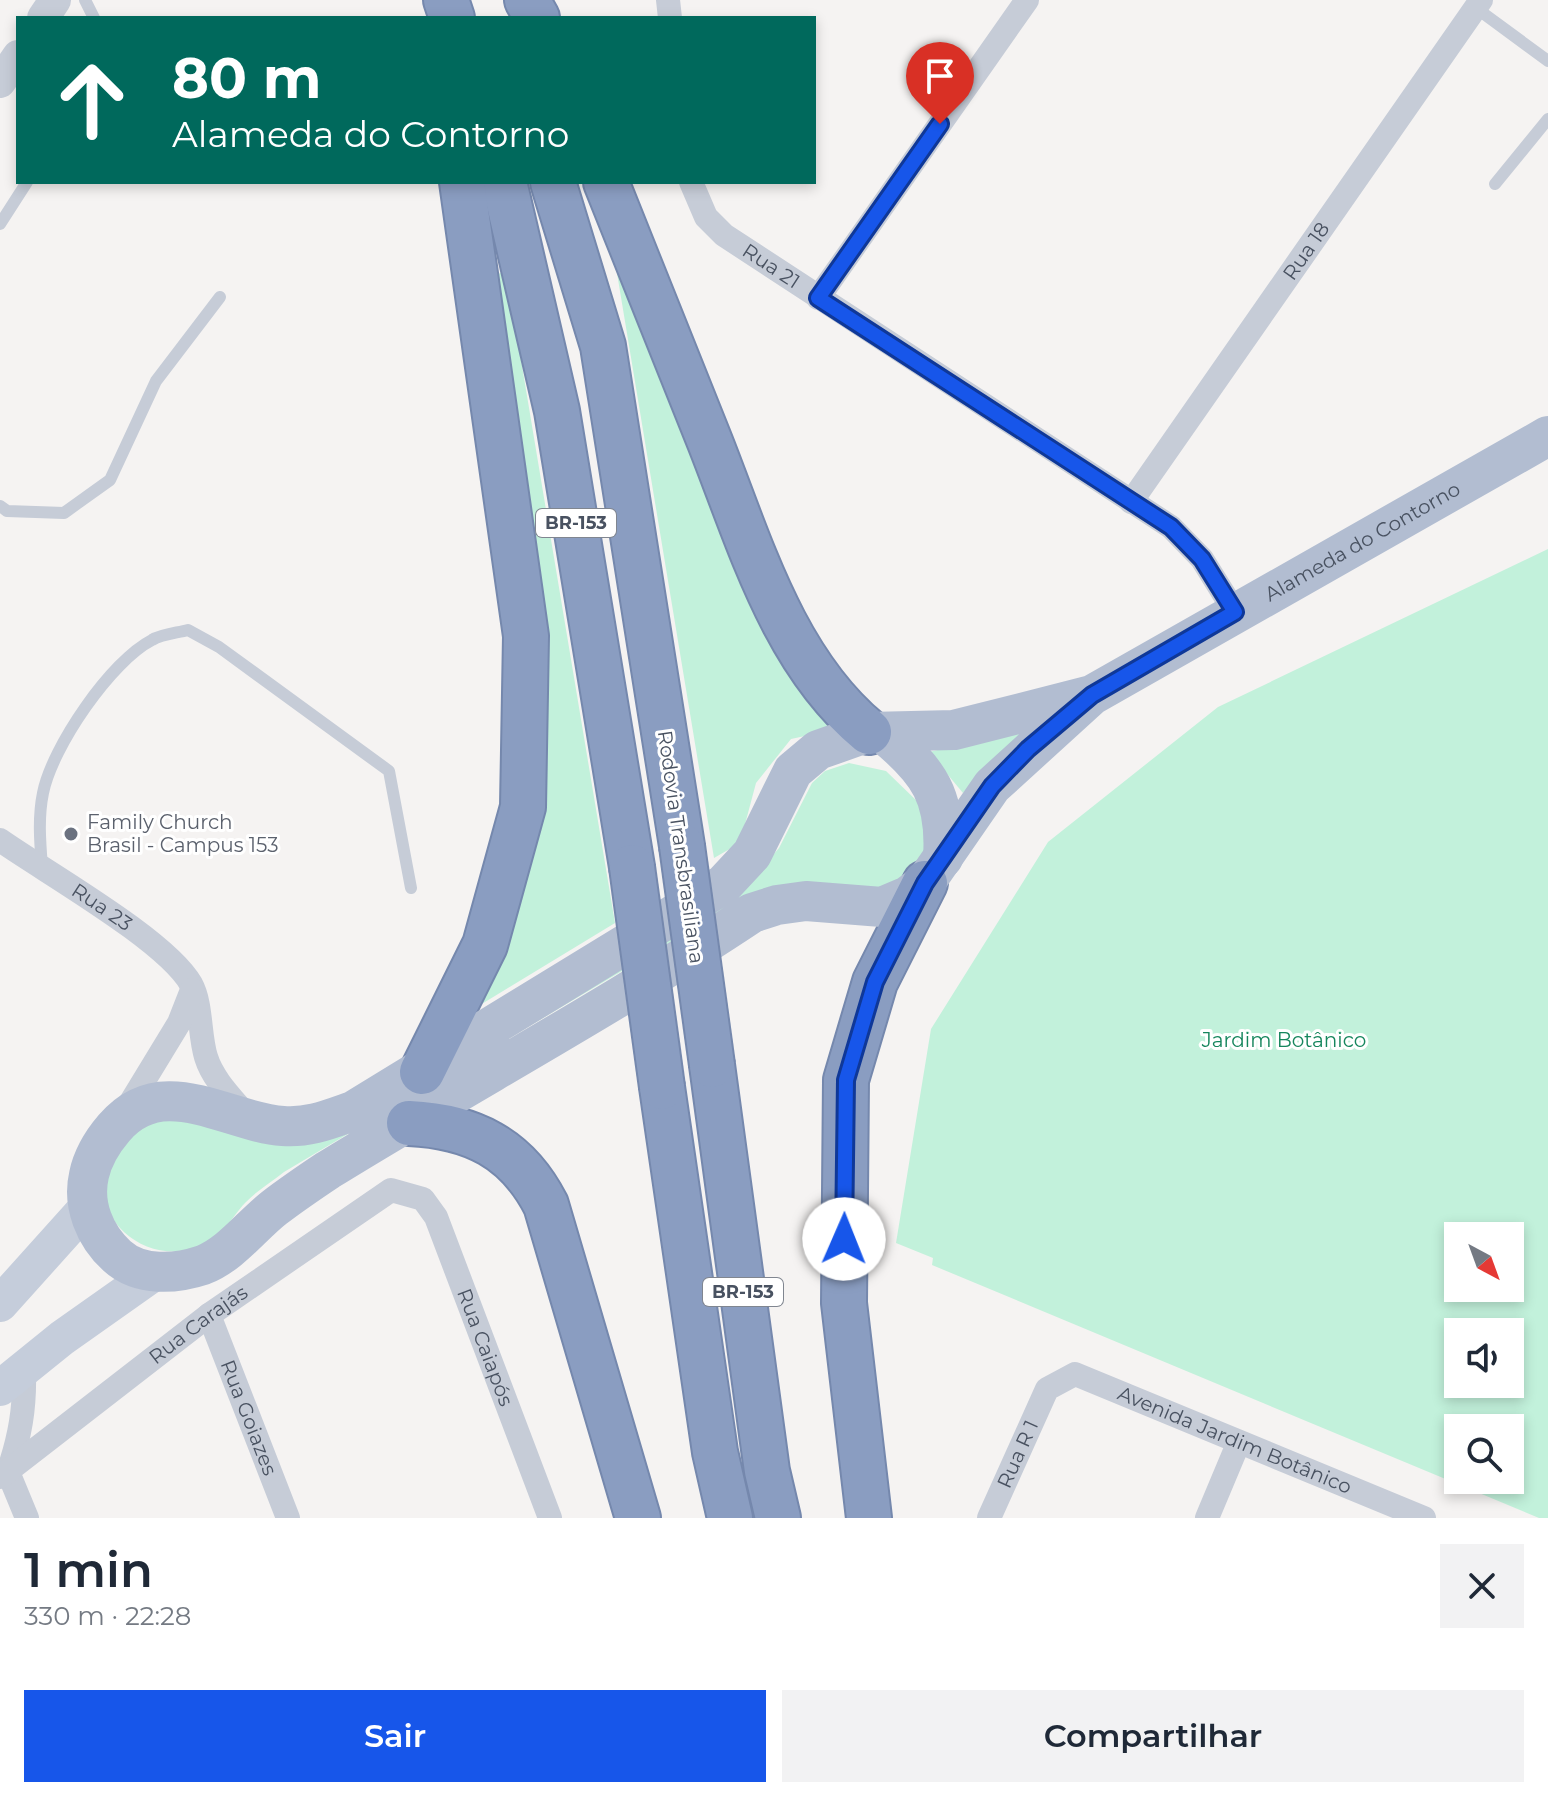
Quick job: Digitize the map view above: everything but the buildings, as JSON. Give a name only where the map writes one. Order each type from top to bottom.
[{"type":"highway","points":[[422,1072],[485,945],[523,807],[526,636],[462,184]]},
{"type":"highway","name":"BR-153","points":[[504,184],[557,411],[632,867],[715,1452],[730,1518]]},
{"type":"highway","name":"Rodovia Transbrasiliana","points":[[554,184],[603,346],[682,846],[767,1471],[778,1518]]},
{"type":"highway","points":[[607,184],[759,567],[798,648],[822,686],[876,733]]},
{"type":"highway","points":[[869,1518],[861,1476],[844,1303],[846,1080],[875,982],[934,870]]},
{"type":"highway","points":[[409,1123],[449,1127],[487,1140],[506,1152],[536,1185],[546,1205],[638,1518]]},
{"type":"main road","name":"Alameda do Contorno","points":[[934,870],[992,786],[1092,695],[1548,436]]},
{"type":"main road","name":"Alameda do Contorno","points":[[120,1120],[152,1102],[174,1099],[283,1126],[316,1125],[353,1111],[422,1072],[724,884],[752,854],[793,771],[818,750],[876,733],[954,730],[1092,695]]},
{"type":"main road","points":[[12,1380],[62,1338],[154,1273],[204,1264],[326,1172],[752,913],[806,901],[882,907],[895,903],[934,870],[943,817],[939,797],[912,757],[876,733]]},
{"type":"main road","points":[[120,1120],[102,1142],[92,1163],[87,1183],[88,1206],[107,1247],[122,1260],[154,1273]]},
{"type":"main road","points":[[2,1299],[88,1206]]},
{"type":"street","points":[[818,298],[1027,0]]},
{"type":"street","name":"Rua 18","points":[[1131,502],[1478,4]]},
{"type":"street","points":[[0,82],[16,59]]},
{"type":"street","name":"Rua 21","points":[[693,189],[706,217],[724,235],[1171,527],[1202,559],[1235,612]]},
{"type":"street","name":"Rua 23","points":[[0,840],[154,945],[180,968],[193,988],[206,1060],[217,1081],[251,1120]]},
{"type":"street","points":[[120,1120],[137,1087],[179,1023],[193,988]]},
{"type":"street","name":"Rua Carajás","points":[[3,1474],[209,1315],[374,1198],[391,1190],[405,1192]]},
{"type":"street","name":"Rua Caiapós","points":[[405,1192],[423,1199],[436,1217],[550,1518]]},
{"type":"street","name":"Rua Goiazes","points":[[209,1315],[288,1518]]},
{"type":"street","name":"Avenida Jardim Botânico","points":[[1047,1389],[1075,1374],[1238,1444],[1424,1518]]},
{"type":"street","points":[[12,1380],[25,1403],[20,1437],[3,1474],[27,1518]]},
{"type":"street","name":"Rua R 1","points":[[989,1518],[1047,1389]]},
{"type":"street","points":[[1207,1518],[1238,1444]]},
{"type":"lane","points":[[1478,4],[1548,61]]},
{"type":"lane","points":[[1495,184],[1548,119]]},
{"type":"lane","points":[[0,224],[26,184]]},
{"type":"lane","points":[[0,506],[7,511],[64,513],[110,480],[156,381],[220,297]]},
{"type":"lane","points":[[43,870],[39,830],[43,791],[66,738],[122,661],[154,639],[188,630],[219,647],[389,771],[411,888]]},
{"type":"green space","points":[[611,237],[842,728],[791,739],[756,783],[740,843],[714,858]]},
{"type":"green space","points":[[506,270],[615,923],[467,1013],[526,851],[491,278]]},
{"type":"green space","name":"Jardim Botânico","points":[[1548,549],[1548,1518],[1539,1518],[1481,1494],[1524,1494],[1524,1414],[1444,1414],[1444,1478],[932,1265],[933,1258],[896,1243],[931,1029],[1048,842],[1218,707]]},
{"type":"green space","points":[[1026,730],[963,793],[929,752]]},
{"type":"green space","points":[[849,763],[886,771],[919,803],[928,842],[919,870],[899,889],[728,908],[284,1172],[249,1199],[221,1232],[202,1246],[182,1251],[143,1245],[114,1221],[106,1204],[103,1184],[106,1163],[120,1143],[152,1114],[313,1140],[761,869],[779,848],[812,783],[825,771]]},
{"type":"place","name":"Family Church Brasil - Campus 153","points":[[71,834]]},
{"type":"route","points":[[844,1239],[846,1080],[875,982],[925,883],[992,786],[1028,749],[1092,695],[1235,612],[1202,559],[1171,527],[818,298],[940,124]]}]
